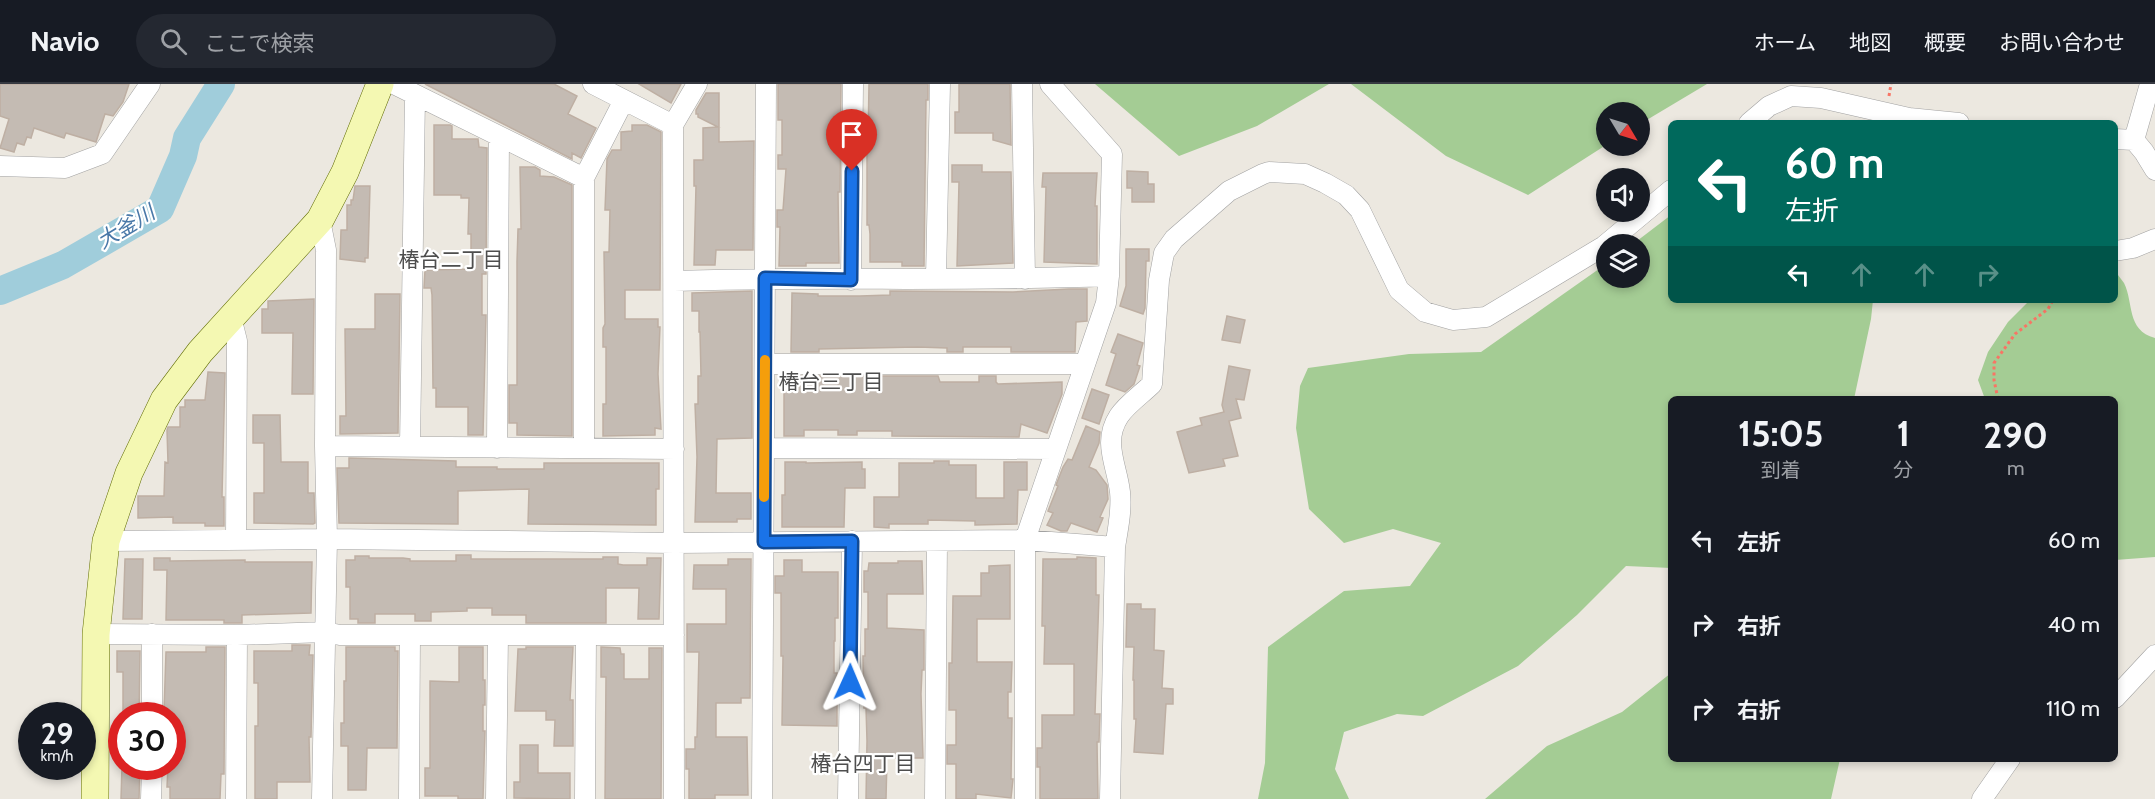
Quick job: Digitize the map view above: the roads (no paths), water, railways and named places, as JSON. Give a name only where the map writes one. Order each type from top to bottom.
[{"type":"street","points":[[0,166],[65,168],[102,154],[150,84]]},
{"type":"street","points":[[95,799],[96,634],[106,541],[129,473],[164,400],[200,352],[320,220],[345,172],[380,84]]},
{"type":"street","points":[[394,84],[584,178]]},
{"type":"street","points":[[593,84],[673,125]]},
{"type":"street","points":[[674,799],[673,125],[697,84]]},
{"type":"street","points":[[762,799],[766,84]]},
{"type":"street","points":[[851,280],[853,84]]},
{"type":"street","points":[[936,278],[940,84]]},
{"type":"street","points":[[1022,84],[1025,279]]},
{"type":"street","points":[[1025,799],[1025,540],[1083,364],[1106,303],[1109,276],[1112,154],[1050,84]]},
{"type":"street","points":[[2150,84],[2124,140],[2144,152],[2155,170]]},
{"type":"street","points":[[410,447],[415,95]]},
{"type":"street","points":[[1753,120],[1769,106],[1791,96],[1821,98],[1912,120]]},
{"type":"street","points":[[584,448],[584,178],[624,100]]},
{"type":"street","points":[[497,448],[499,136]]},
{"type":"street","points":[[1110,799],[1115,547],[1121,512],[1120,491],[1111,456],[1111,433],[1119,415],[1152,384],[1159,280],[1164,253],[1174,239],[1229,191],[1269,172],[1305,174],[1325,183],[1356,204],[1399,290],[1425,312],[1453,320],[1486,317],[1604,246],[1668,193]]},
{"type":"street","points":[[320,220],[326,250],[327,538],[322,799]]},
{"type":"street","points":[[2118,250],[2133,248],[2155,239]]},
{"type":"street","points":[[674,281],[765,278],[1025,279],[1109,276]]},
{"type":"street","points":[[231,317],[237,341],[236,540]]},
{"type":"street","points":[[765,364],[1083,364]]},
{"type":"street","points":[[325,446],[674,449]]},
{"type":"street","points":[[764,448],[1054,449]]},
{"type":"street","points":[[106,541],[327,538],[675,543],[1025,540],[1115,547]]},
{"type":"street","points":[[935,799],[937,540]]},
{"type":"street","points":[[848,799],[852,541]]},
{"type":"street","points":[[96,634],[237,635],[325,632],[340,635],[674,635]]},
{"type":"street","points":[[152,634],[152,702]]},
{"type":"street","points":[[236,799],[237,635]]},
{"type":"street","points":[[409,799],[410,635]]},
{"type":"street","points":[[496,799],[498,635]]},
{"type":"street","points":[[585,799],[586,635]]},
{"type":"street","points":[[2118,695],[2155,655]]},
{"type":"street","points":[[1982,799],[2008,762]]},
{"type":"street","points":[[152,780],[152,799]]},
{"type":"waterway","name":"大釜川","points":[[0,291],[63,265],[160,209],[183,156],[187,138],[221,84]]},
{"type":"district","name":"椿台二丁目","points":[[451,260]]},
{"type":"district","name":"椿台三丁目","points":[[831,382]]},
{"type":"district","name":"椿台四丁目","points":[[863,764]]}]
